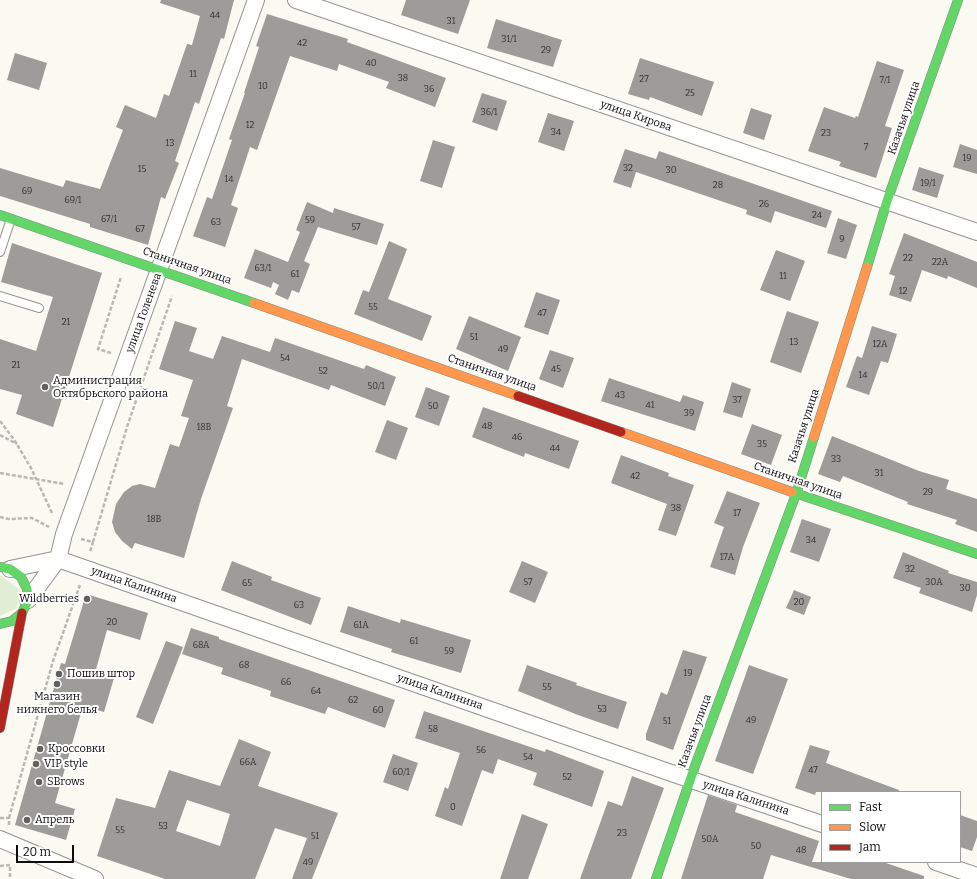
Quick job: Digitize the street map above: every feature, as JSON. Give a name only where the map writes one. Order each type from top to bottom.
[{"type":"street","name":"улица Голенева","points":[[0,728],[25,606],[58,558],[64,534],[256,0]]},
{"type":"street","name":"улица Кирова","points":[[296,0],[977,232]]},
{"type":"street","name":"Казачья улица","points":[[656,879],[690,780],[796,494],[887,201],[958,0]]},
{"type":"street","name":"Станичная улица","points":[[0,215],[159,269],[796,494],[977,554]]},
{"type":"street","name":"улица Калинина","points":[[58,558],[690,780],[821,824]]},
{"type":"street","points":[[5,568],[58,558]]},
{"type":"street","points":[[0,624],[12,621],[25,606],[27,589],[21,576],[5,568]]},
{"type":"street","points":[[0,839],[95,879]]},
{"type":"street","points":[[939,863],[977,876]]},
{"type":"lane","points":[[0,252],[11,218]]},
{"type":"lane","points":[[0,296],[39,308]]},
{"type":"path","points":[[9,818],[53,661],[86,568],[127,428],[174,292]]},
{"type":"path","points":[[0,421],[17,444],[64,534]]},
{"type":"path","points":[[0,434],[17,444]]},
{"type":"path","points":[[0,474],[36,478],[70,485]]},
{"type":"path","points":[[0,517],[9,519],[32,518],[64,534],[93,542]]},
{"type":"path","points":[[0,866],[10,865],[10,879]]},
{"type":"green space","points":[[0,575],[21,591],[17,608],[0,616]]},
{"type":"building","points":[[161,0],[234,0],[224,39],[221,38],[199,104],[195,102],[175,161],[179,163],[165,199],[161,197],[148,245],[90,227],[90,224],[0,196],[0,168],[63,187],[66,180],[100,189],[123,130],[116,127],[125,105],[156,118],[164,94],[169,96],[187,44],[192,45],[200,16],[160,3]]},
{"type":"building","points":[[406,0],[470,0],[458,34],[401,15]]},
{"type":"building","points":[[267,14],[348,39],[347,42],[446,78],[435,107],[386,88],[389,82],[339,64],[337,71],[290,56],[257,150],[250,147],[231,205],[238,208],[225,247],[193,236],[207,197],[212,199],[232,140],[229,139],[259,47],[256,46]]},
{"type":"building","points":[[496,19],[562,40],[553,67],[487,48]]},
{"type":"building","points":[[15,53],[47,63],[39,90],[7,80]]},
{"type":"building","points":[[640,58],[714,82],[702,116],[650,97],[649,100],[628,94]]},
{"type":"building","points":[[877,61],[904,70],[885,126],[892,128],[876,178],[839,166],[841,162],[808,151],[824,107],[855,118],[856,116],[858,117]]},
{"type":"building","points":[[482,93],[507,101],[497,131],[472,122]]},
{"type":"building","points":[[751,108],[772,115],[764,140],[743,133]]},
{"type":"building","points":[[548,113],[574,121],[564,151],[538,142]]},
{"type":"building","points":[[433,140],[455,147],[442,188],[420,181]]},
{"type":"building","points":[[960,144],[977,150],[977,174],[953,167]]},
{"type":"building","points":[[625,149],[656,159],[659,151],[832,211],[826,228],[775,211],[771,223],[746,214],[747,210],[636,172],[631,188],[613,182]]},
{"type":"building","points":[[919,167],[944,175],[937,198],[912,190]]},
{"type":"building","points":[[307,202],[333,213],[334,208],[384,224],[377,245],[318,227],[304,261],[310,264],[299,293],[292,290],[288,300],[275,294],[279,285],[273,282],[271,288],[244,278],[255,249],[288,262],[300,232],[296,230]]},
{"type":"building","points":[[838,218],[857,225],[846,259],[827,253]]},
{"type":"building","points":[[904,233],[977,262],[977,288],[948,276],[947,279],[922,270],[911,302],[889,295],[895,276],[889,274]]},
{"type":"building","points":[[389,241],[407,249],[388,299],[432,316],[422,341],[354,314],[363,290],[369,292]]},
{"type":"building","points":[[12,243],[102,273],[53,427],[16,414],[22,395],[0,389],[0,339],[36,351],[53,297],[1,282]]},
{"type":"building","points":[[776,250],[805,261],[790,301],[760,290]]},
{"type":"building","points":[[536,292],[560,300],[548,335],[524,327]]},
{"type":"building","points":[[787,311],[819,322],[801,373],[770,362]]},
{"type":"building","points":[[469,316],[521,337],[508,371],[456,349]]},
{"type":"building","points":[[175,321],[197,328],[189,351],[213,359],[222,336],[270,352],[275,338],[364,369],[366,365],[396,377],[385,406],[331,385],[329,390],[242,359],[227,406],[233,408],[201,499],[184,558],[135,543],[132,549],[122,541],[115,532],[112,522],[116,504],[124,492],[132,486],[140,484],[155,488],[170,444],[179,447],[189,418],[181,416],[193,380],[159,369]]},
{"type":"building","points":[[872,326],[897,334],[888,363],[881,361],[869,395],[846,387],[857,356],[862,358]]},
{"type":"building","points":[[550,350],[574,358],[563,388],[539,379]]},
{"type":"building","points":[[609,378],[680,402],[683,395],[704,402],[695,431],[601,401]]},
{"type":"building","points":[[732,382],[751,389],[742,418],[723,412]]},
{"type":"building","points":[[426,387],[450,396],[439,426],[415,417]]},
{"type":"building","points":[[483,407],[579,441],[569,469],[525,453],[524,457],[472,437]]},
{"type":"building","points":[[387,420],[408,428],[396,460],[375,452]]},
{"type":"building","points":[[752,424],[782,435],[771,465],[741,454]]},
{"type":"building","points":[[832,436],[919,471],[949,480],[946,489],[977,499],[977,532],[955,524],[957,520],[907,504],[908,502],[843,476],[840,482],[818,474]]},
{"type":"building","points":[[621,455],[669,473],[668,476],[694,485],[676,536],[658,530],[667,504],[611,483]]},
{"type":"building","points":[[727,491],[760,503],[743,547],[735,575],[710,567],[724,527],[714,523]]},
{"type":"building","points":[[802,519],[831,529],[819,562],[790,552]]},
{"type":"building","points":[[903,552],[949,571],[948,573],[977,582],[977,595],[972,612],[919,593],[921,588],[893,578]]},
{"type":"building","points":[[232,561],[272,577],[271,580],[321,598],[311,625],[221,590]]},
{"type":"building","points":[[522,561],[548,572],[535,603],[509,592]]},
{"type":"building","points":[[794,590],[811,597],[804,615],[786,608]]},
{"type":"building","points":[[86,594],[148,613],[140,640],[107,630],[95,673],[114,678],[104,712],[83,706],[55,803],[75,809],[66,840],[15,825],[61,663],[65,664]]},
{"type":"building","points":[[348,606],[400,623],[401,619],[471,640],[461,673],[391,652],[392,649],[340,632]]},
{"type":"building","points":[[191,628],[395,700],[385,728],[328,707],[325,714],[270,696],[271,691],[221,674],[223,668],[182,654]]},
{"type":"building","points":[[166,641],[183,647],[153,724],[136,717]]},
{"type":"building","points":[[683,650],[707,657],[673,750],[646,740],[646,734],[661,692],[667,695]]},
{"type":"building","points":[[527,665],[577,683],[576,685],[627,702],[618,729],[518,691]]},
{"type":"building","points":[[749,665],[788,679],[753,774],[715,761]]},
{"type":"building","points":[[424,711],[545,752],[546,749],[604,771],[592,807],[533,785],[537,773],[498,759],[493,774],[482,770],[462,826],[435,816],[445,787],[448,789],[460,753],[415,738]]},
{"type":"building","points":[[239,739],[271,752],[258,786],[338,813],[312,879],[292,879],[307,838],[275,828],[255,879],[165,879],[97,856],[116,798],[155,808],[169,770],[220,786]],"holes":[[[187,800],[230,814],[220,846],[176,831]]]},
{"type":"building","points":[[810,745],[830,751],[826,763],[899,791],[821,791],[816,792],[815,795],[795,788]]},
{"type":"building","points":[[393,754],[418,763],[408,791],[383,782]]},
{"type":"building","points":[[632,776],[664,788],[631,879],[580,879],[608,801],[622,806]]},
{"type":"building","points":[[708,795],[737,805],[735,812],[819,841],[812,862],[886,863],[924,876],[924,879],[851,879],[771,855],[763,879],[681,879]]},
{"type":"building","points":[[522,814],[548,824],[528,879],[500,879]]},
{"type":"building","points":[[961,815],[977,821],[977,837],[972,851],[961,847]]},
{"type":"traffic: fast","points":[[867,267],[887,201],[958,0]]},
{"type":"traffic: fast","points":[[0,215],[254,303]]},
{"type":"traffic: fast","points":[[656,879],[695,766],[796,494],[814,437]]},
{"type":"traffic: fast","points":[[792,492],[977,554]]},
{"type":"traffic: fast","points":[[0,567],[10,569],[21,577],[27,589],[28,600],[22,613],[12,621],[0,624]]},
{"type":"traffic: slow","points":[[814,437],[867,267]]},
{"type":"traffic: slow","points":[[254,303],[518,396]]},
{"type":"traffic: slow","points":[[621,432],[792,492]]},
{"type":"traffic: jam","points":[[518,396],[621,432]]},
{"type":"traffic: jam","points":[[0,728],[22,613]]},
{"type":"place","name":"Администрация Октябрьского района","points":[[45,387]]},
{"type":"place","name":"Wildberries","points":[[87,599]]},
{"type":"place","name":"Пошив штор","points":[[59,674]]},
{"type":"place","name":"Магазин нижнего белья","points":[[57,684]]},
{"type":"place","name":"Кроссовки","points":[[40,749]]},
{"type":"place","name":"VIP style","points":[[36,764]]},
{"type":"place","name":"SBrows","points":[[39,782]]},
{"type":"place","name":"Апрель","points":[[27,820]]}]
